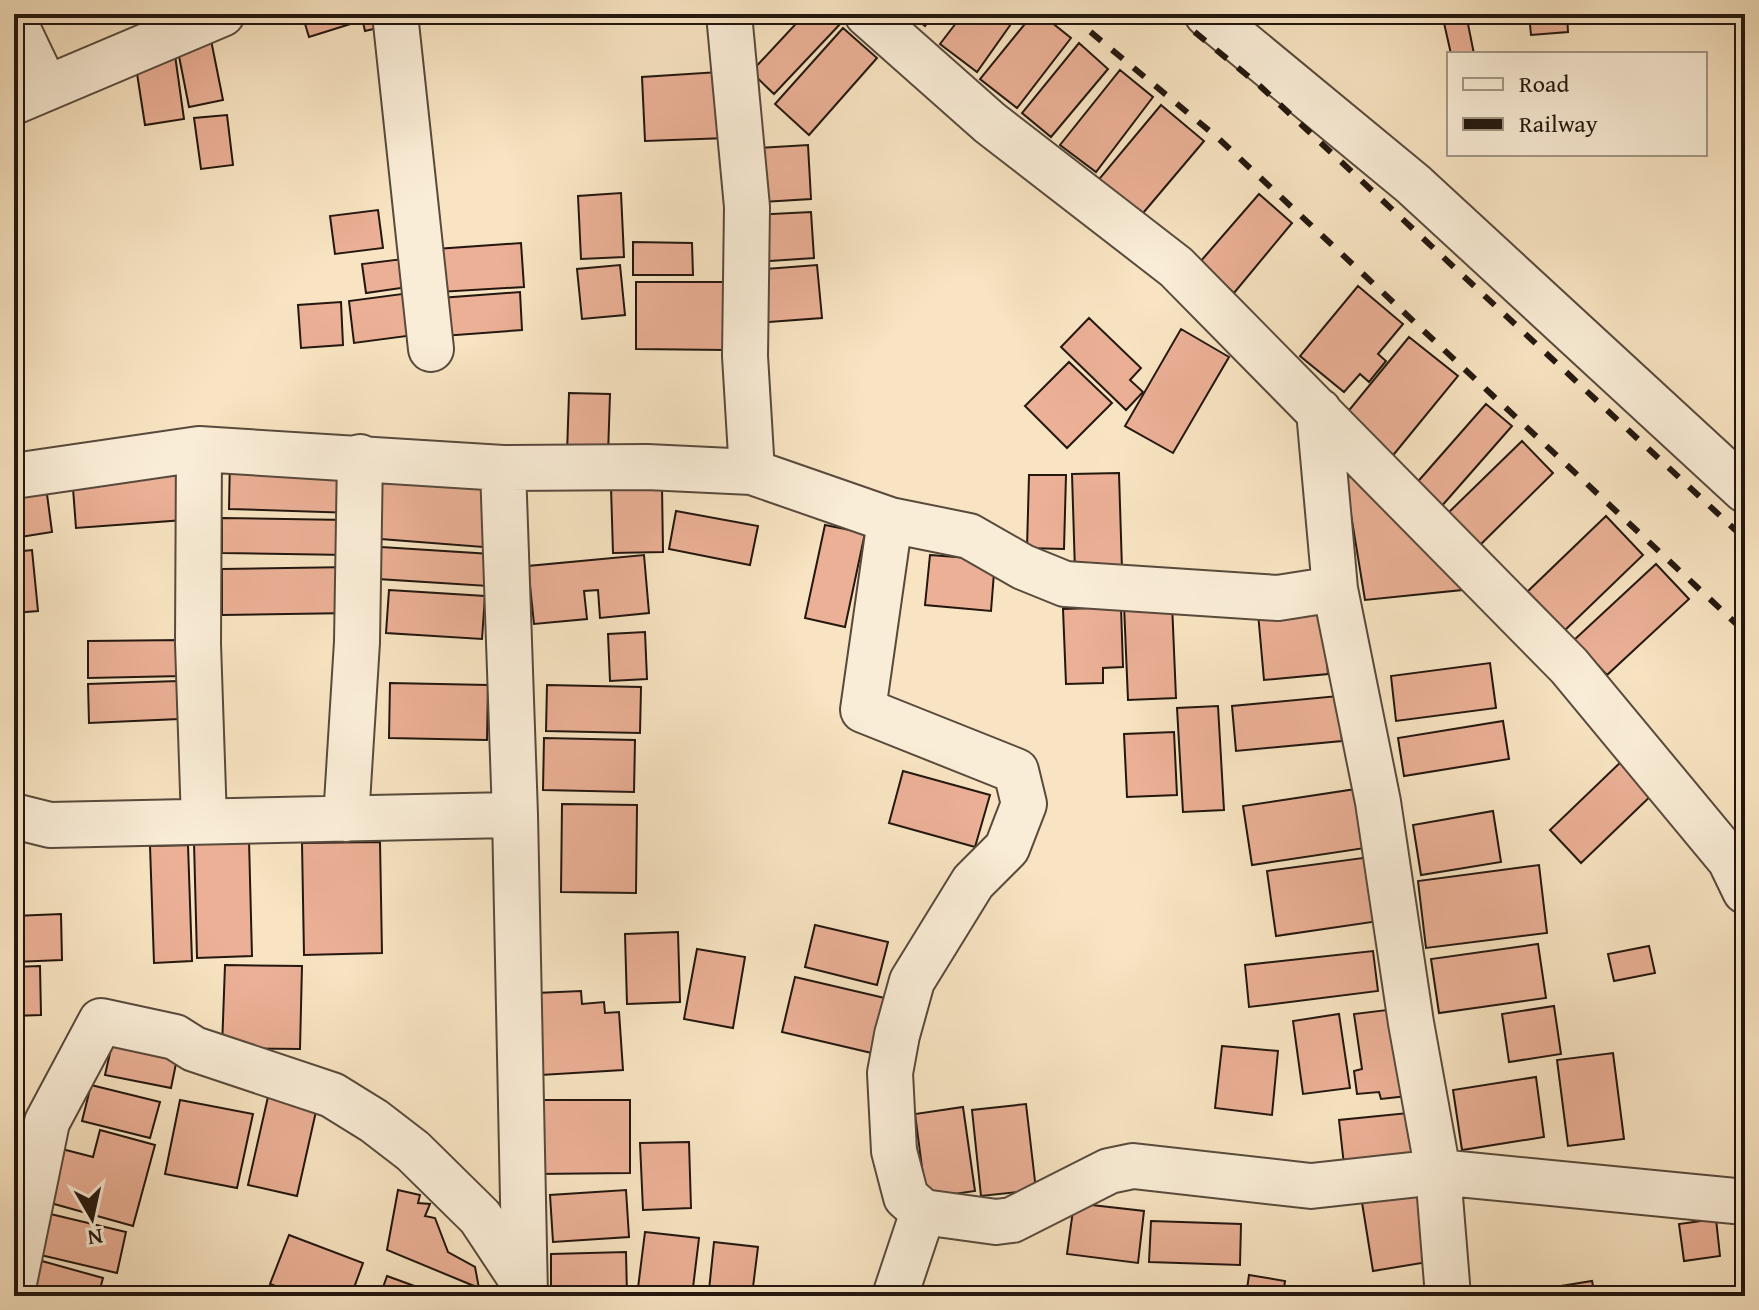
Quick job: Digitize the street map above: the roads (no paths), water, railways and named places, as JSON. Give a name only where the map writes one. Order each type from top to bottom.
[{"type":"street","points":[[14,21],[30,95],[222,14]]},
{"type":"street","points":[[395,14],[431,349]]},
{"type":"street","points":[[729,14],[747,207],[745,356],[752,472]]},
{"type":"street","points":[[867,14],[990,123],[1176,267],[1569,666],[1730,860],[1745,891]]},
{"type":"street","points":[[1217,17],[1413,184],[1745,490]]},
{"type":"street","points":[[1319,411],[1335,589],[1378,802],[1411,1023],[1438,1172],[1448,1296]]},
{"type":"street","points":[[14,476],[199,449],[503,468],[647,467],[752,472],[890,520],[969,536],[1023,567],[1065,584],[1278,598],[1335,589]]},
{"type":"street","points":[[199,449],[198,644],[204,821]]},
{"type":"street","points":[[346,819],[357,642],[360,457]]},
{"type":"street","points":[[503,468],[515,815],[524,1289]]},
{"type":"street","points":[[890,520],[863,710],[1016,771],[1024,804],[1007,848],[973,882],[912,981],[897,1035],[890,1073],[894,1151],[906,1197],[923,1212],[996,1222],[1012,1220],[1109,1171],[1133,1166],[1311,1186],[1438,1172],[1745,1202]]},
{"type":"street","points":[[14,816],[50,825],[515,815]]},
{"type":"street","points":[[14,1283],[47,1122],[101,1021],[175,1037],[194,1049],[332,1095],[413,1151],[451,1187],[480,1217],[524,1289]]},
{"type":"street","points":[[895,1296],[923,1212]]},
{"type":"railway","points":[[1069,14],[1218,138],[1745,632]]},
{"type":"railway","points":[[1173,14],[1260,86],[1745,539]]}]
